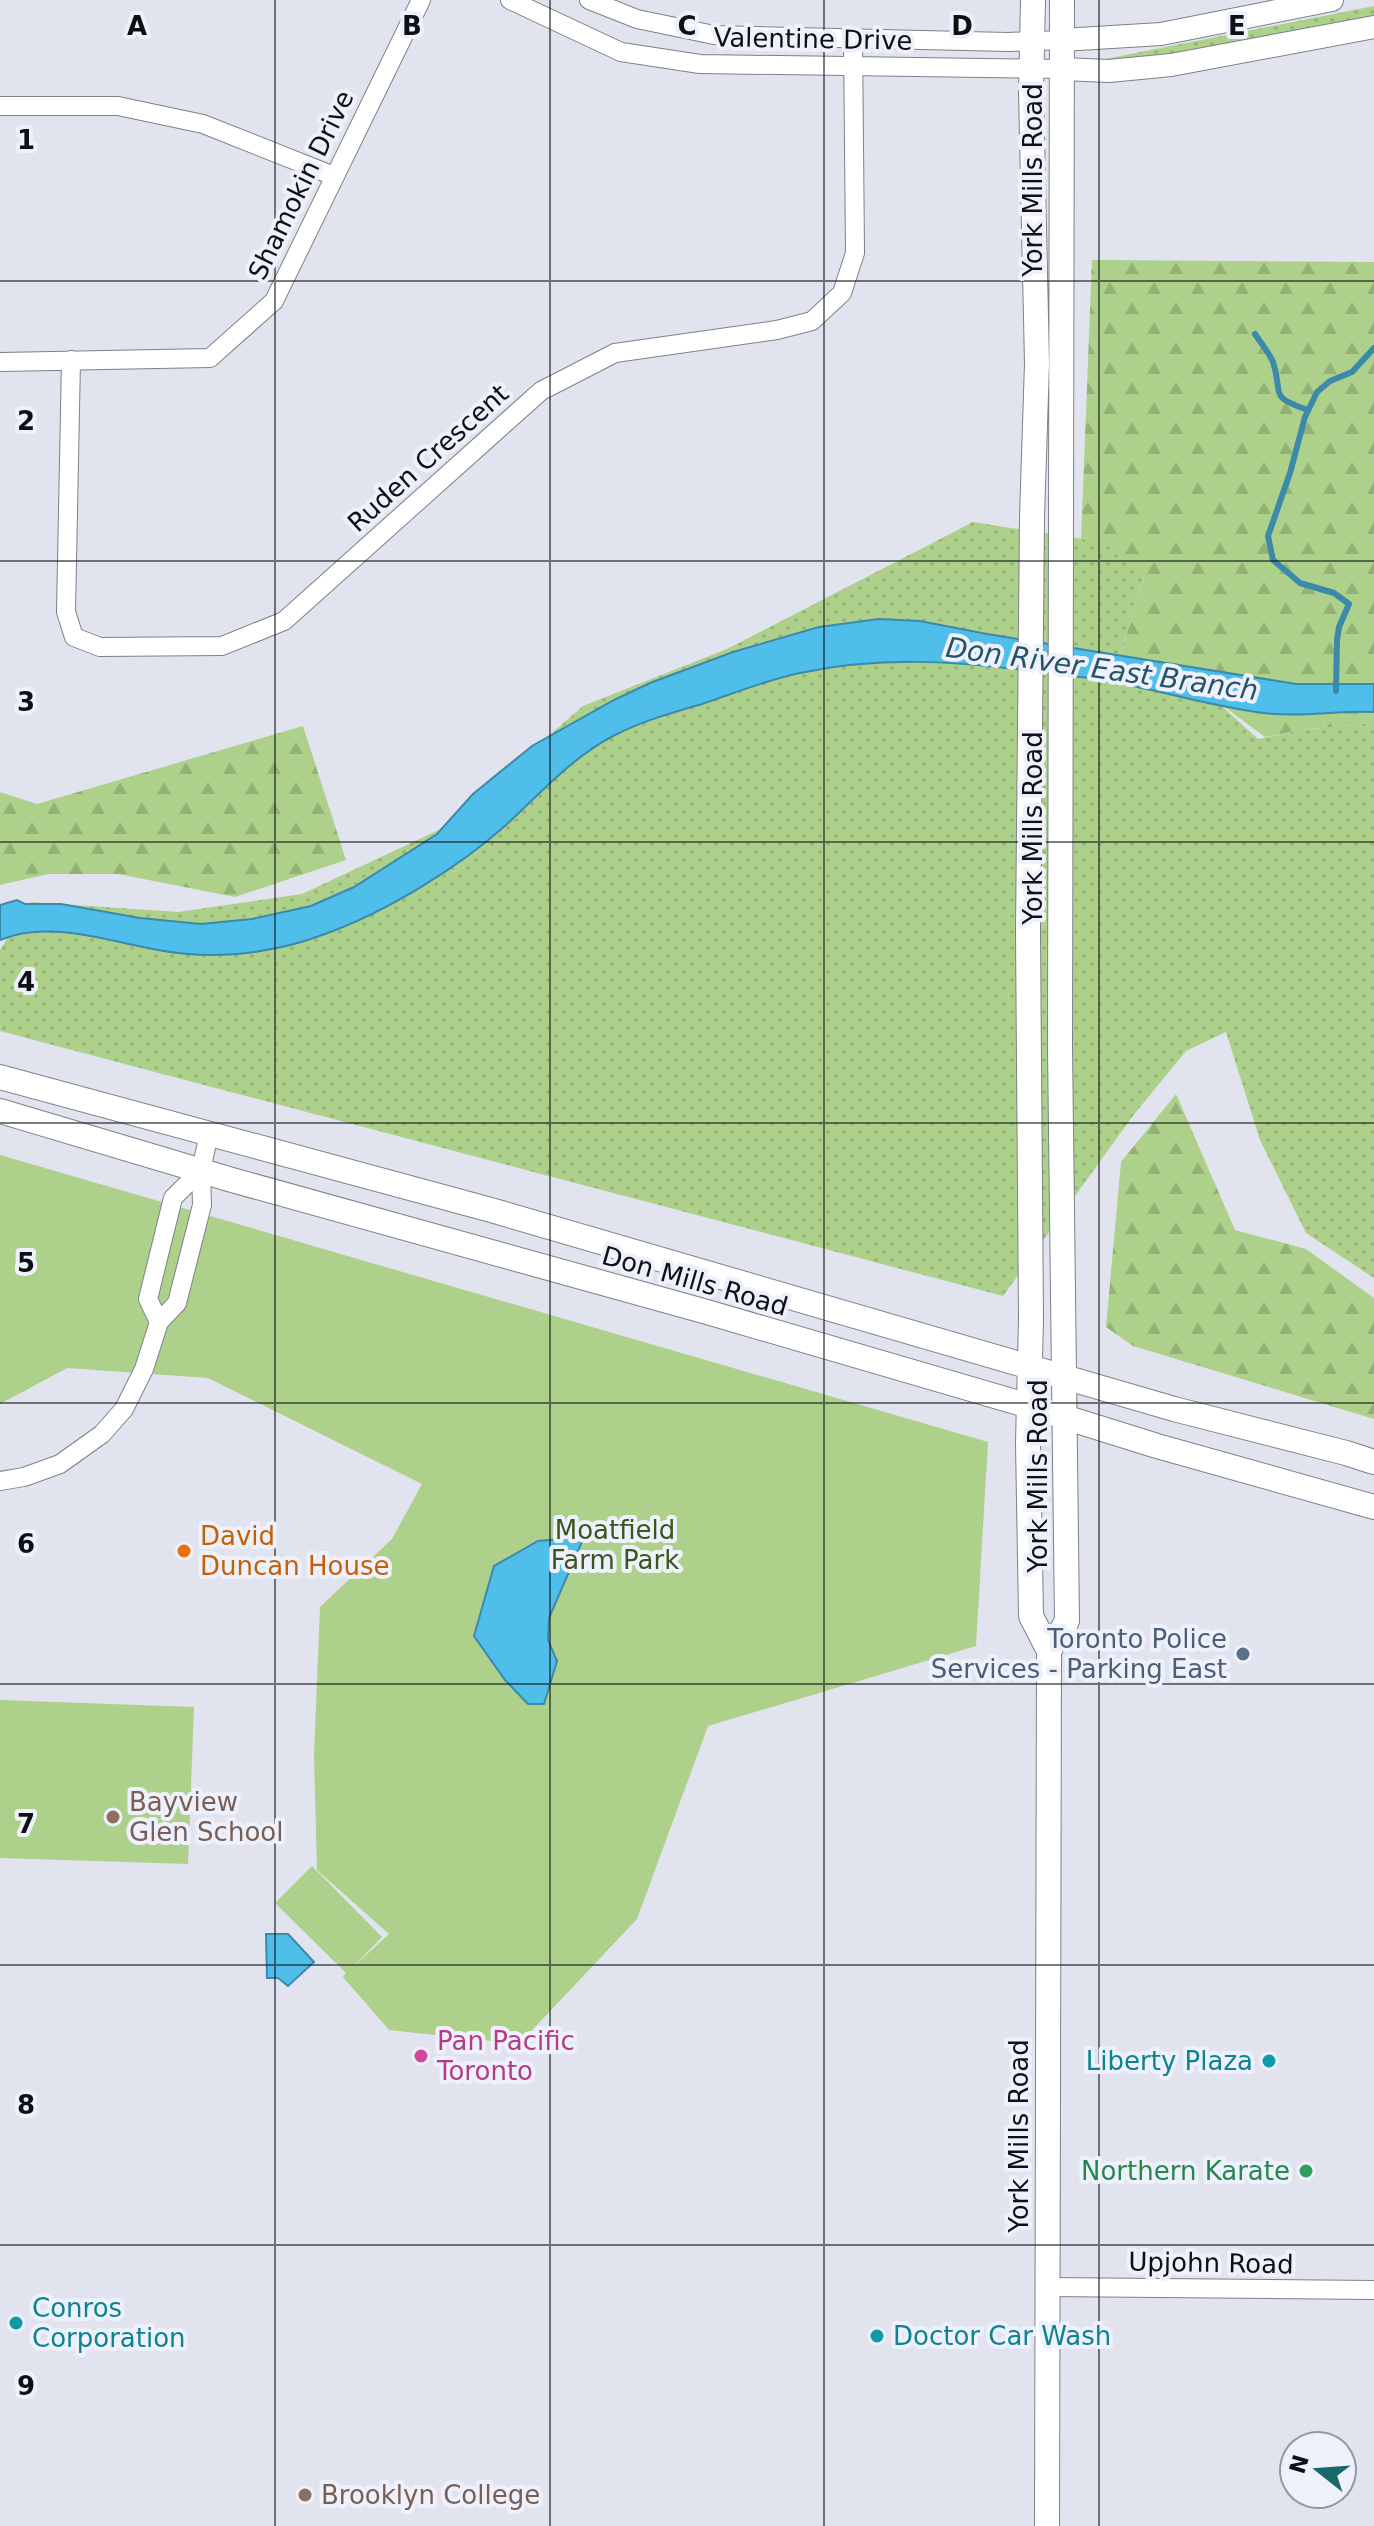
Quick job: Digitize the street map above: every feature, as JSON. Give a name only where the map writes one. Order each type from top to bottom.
[{"type":"main road","name":"York Mills Road","points":[[1033,0],[1031,42],[1037,363],[1030,760],[1029,1406],[1031,1616],[1049,1651],[1047,2526]]},
{"type":"main road","name":"York Mills Road","points":[[1049,1651],[1067,1621],[1060,1048],[1062,0]]},
{"type":"main road","name":"Don Mills Road","points":[[0,1077],[491,1210],[1065,1377],[1374,1462]]},
{"type":"main road","name":"Don Mills Road","points":[[0,1111],[1374,1507]]},
{"type":"street","name":"Shamokin Drive","points":[[0,362],[210,358],[274,301],[421,0]]},
{"type":"street","name":"Valentine Drive","points":[[510,0],[621,52],[700,64],[1062,69]]},
{"type":"street","name":"Valentine Drive","points":[[589,0],[637,19],[714,35],[1031,42],[1062,40]]},
{"type":"street","points":[[1062,40],[1161,34],[1332,0]]},
{"type":"street","points":[[1062,69],[1109,71],[1171,65],[1374,27]]},
{"type":"street","name":"Ruden Crescent","points":[[71,360],[66,612],[74,637],[100,647],[222,646],[284,621],[541,391],[615,353],[777,330],[812,321],[842,293],[855,253],[853,37]]},
{"type":"street","points":[[0,106],[118,106],[203,124],[334,176]]},
{"type":"street","points":[[0,1481],[24,1477],[60,1464],[102,1434],[124,1409],[135,1390],[159,1322],[177,1303],[202,1205],[201,1170],[209,1134]]},
{"type":"street","points":[[159,1322],[148,1299],[173,1198],[201,1170]]},
{"type":"street","name":"Upjohn Road","points":[[1047,2287],[1374,2290]]},
{"type":"green space","points":[[1374,6],[1374,17],[1127,64],[1100,60]]},
{"type":"green space","points":[[1092,260],[1374,262],[1374,723],[1265,737],[1214,699],[1113,680],[1144,577],[1103,542],[1081,539]]},
{"type":"green space","points":[[973,522],[1103,542],[1144,577],[1113,679],[1214,699],[1258,739],[1301,730],[1374,723],[1374,1278],[1306,1233],[1260,1140],[1226,1032],[1186,1051],[1132,1117],[1003,1296],[0,1031],[0,950],[31,902],[178,912],[302,894],[443,828],[583,706],[727,649]]},
{"type":"green space","points":[[303,726],[346,860],[235,897],[118,874],[48,874],[0,885],[0,792],[37,804]]},
{"type":"green space","points":[[1176,1094],[1235,1230],[1306,1249],[1374,1298],[1374,1419],[1133,1346],[1106,1327],[1121,1162]]},
{"type":"green space","name":"Moatfield Farm Park","points":[[0,1155],[988,1442],[976,1646],[708,1726],[637,1919],[519,2044],[389,2030],[343,1977],[346,1973],[275,1903],[312,1866],[382,1937],[353,1967],[389,1934],[317,1870],[314,1755],[320,1607],[392,1539],[422,1484],[208,1378],[67,1368],[0,1404]]},
{"type":"green space","points":[[0,1700],[194,1707],[188,1864],[0,1858]]},
{"type":"water","name":"Don River East Branch","points":[[879,619],[920,621],[1296,684],[1374,684],[1374,712],[1264,713],[1103,680],[973,665],[888,662],[830,668],[763,683],[613,736],[570,766],[506,825],[444,873],[372,914],[309,940],[258,952],[205,955],[165,951],[69,933],[22,934],[0,940],[0,905],[17,900],[25,904],[61,904],[140,918],[201,924],[252,919],[311,906],[354,887],[437,834],[473,794],[532,746],[614,700],[733,652],[819,627]]},
{"type":"water","points":[[584,1537],[549,1618],[548,1640],[557,1661],[544,1704],[528,1704],[505,1680],[474,1636],[494,1566],[538,1541]]},
{"type":"water","points":[[266,1934],[288,1934],[314,1962],[288,1986],[278,1978],[267,1978]]},
{"type":"waterway","points":[[1255,334],[1273,362],[1279,393],[1287,401],[1308,410]]},
{"type":"waterway","points":[[1336,691],[1337,640],[1349,604],[1334,593],[1300,583],[1273,560],[1268,536],[1305,417],[1317,392],[1330,381],[1352,372],[1374,348]]},
{"type":"place","name":"David Duncan House","points":[[184,1551]]},
{"type":"place","name":"Toronto Police Services - Parking East","points":[[1243,1654]]},
{"type":"place","name":"Bayview Glen School","points":[[113,1817]]},
{"type":"place","name":"Pan Pacific Toronto","points":[[421,2056]]},
{"type":"place","name":"Liberty Plaza","points":[[1269,2061]]},
{"type":"place","name":"Northern Karate","points":[[1306,2171]]},
{"type":"place","name":"Conros Corporation","points":[[16,2323]]},
{"type":"place","name":"Doctor Car Wash","points":[[877,2336]]},
{"type":"place","name":"Brooklyn College","points":[[305,2495]]}]
